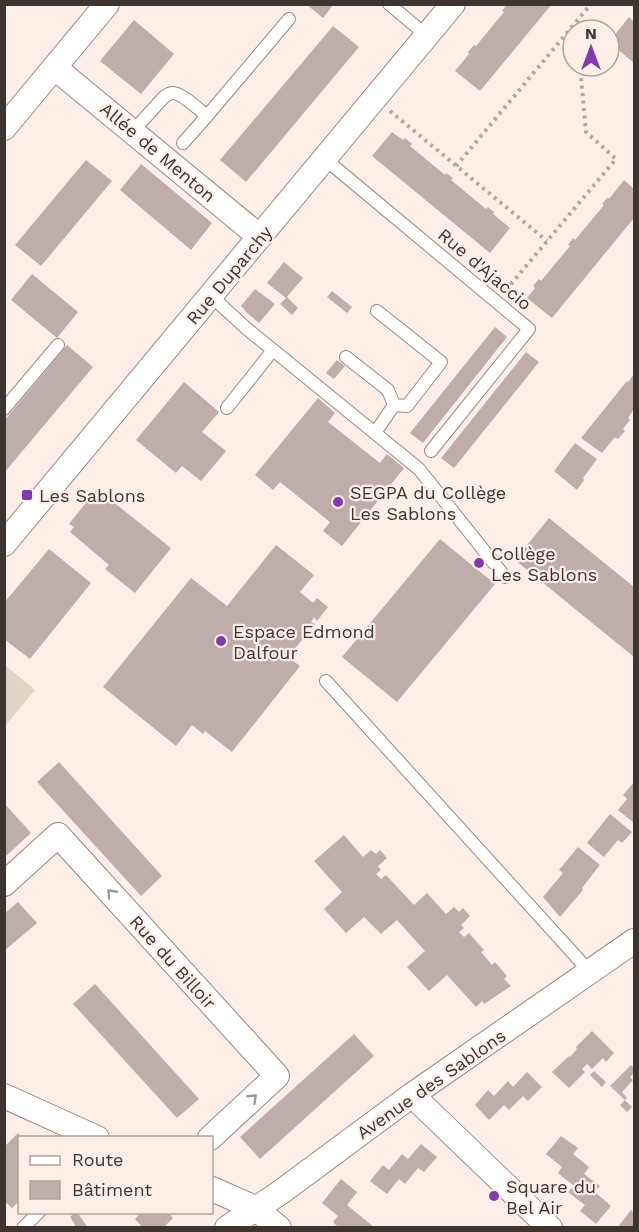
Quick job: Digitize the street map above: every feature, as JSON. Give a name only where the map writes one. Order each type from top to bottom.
[{"type":"street","points":[[4,128],[107,4]]},
{"type":"street","name":"Rue Duparchy","points":[[4,544],[453,4]]},
{"type":"street","name":"Allée de Menton","points":[[55,68],[260,237]]},
{"type":"street","name":"Rue du Billoir","points":[[4,884],[58,835],[277,1076],[211,1136]]},
{"type":"street","name":"Avenue des Sablons","points":[[228,1227],[281,1192],[412,1095],[634,941]]},
{"type":"street","points":[[412,1095],[550,1227]]},
{"type":"street","points":[[4,1096],[92,1136]]},
{"type":"street","points":[[213,1189],[255,1208],[279,1227]]},
{"type":"lane","points":[[389,4],[426,35]]},
{"type":"lane","points":[[183,144],[289,19]]},
{"type":"lane","points":[[133,131],[170,93],[181,96],[207,116]]},
{"type":"lane","name":"Rue d'Ajaccio","points":[[325,159],[529,329],[430,451]]},
{"type":"lane","points":[[211,296],[418,469],[505,577]]},
{"type":"lane","points":[[377,311],[441,362],[407,406],[394,405]]},
{"type":"lane","points":[[4,409],[58,345]]},
{"type":"lane","points":[[227,408],[273,350]]},
{"type":"lane","points":[[346,357],[388,390],[394,405]]},
{"type":"lane","points":[[375,433],[394,405]]},
{"type":"lane","points":[[326,681],[590,972]]},
{"type":"lane","points":[[23,1227],[37,1214]]},
{"type":"path","points":[[579,18],[591,4]]},
{"type":"path","points":[[456,166],[561,40]]},
{"type":"path","points":[[497,302],[616,159],[586,132],[581,78]]},
{"type":"path","points":[[375,99],[547,241]]},
{"type":"shaded area","points":[[5,665],[35,690],[5,726]]},
{"type":"building","points":[[306,4],[334,4],[323,18]]},
{"type":"building","points":[[507,4],[510,6],[511,4],[552,4],[480,91],[455,71],[469,54],[468,52],[474,45],[476,46],[504,12],[502,11]]},
{"type":"building","points":[[629,17],[634,22],[634,63],[621,52],[621,27]]},
{"type":"building","points":[[134,20],[174,54],[141,94],[100,61]]},
{"type":"building","points":[[333,26],[359,47],[246,182],[220,160]]},
{"type":"building","points":[[392,132],[403,140],[405,138],[412,144],[410,146],[445,175],[446,173],[453,178],[451,180],[486,209],[488,207],[510,228],[490,253],[372,156]]},
{"type":"building","points":[[86,160],[112,181],[41,266],[15,245]]},
{"type":"building","points":[[141,164],[212,223],[191,250],[120,190]]},
{"type":"building","points":[[624,180],[634,189],[634,218],[552,318],[527,298],[535,288],[533,286],[539,279],[541,281],[570,246],[568,245],[573,238],[575,240],[604,205],[602,204]]},
{"type":"building","points":[[284,262],[303,278],[286,298],[267,283]]},
{"type":"building","points":[[32,274],[78,312],[57,338],[11,300]]},
{"type":"building","points":[[255,289],[275,304],[259,323],[241,306]]},
{"type":"building","points":[[332,291],[352,307],[347,313],[327,297]]},
{"type":"building","points":[[287,297],[298,308],[292,315],[280,304]]},
{"type":"building","points":[[495,327],[507,337],[423,443],[410,433]]},
{"type":"building","points":[[67,345],[93,367],[4,473],[4,421]]},
{"type":"building","points":[[526,352],[539,362],[454,468],[441,458]]},
{"type":"building","points":[[337,360],[345,366],[334,379],[326,373]]},
{"type":"building","points":[[634,374],[634,409],[628,418],[630,420],[623,429],[625,431],[618,439],[615,437],[602,453],[581,438]]},
{"type":"building","points":[[184,382],[219,412],[202,432],[226,451],[201,481],[182,466],[176,473],[136,440]]},
{"type":"building","points":[[318,398],[335,413],[328,422],[380,463],[387,454],[404,468],[342,546],[323,531],[330,522],[280,482],[273,490],[255,475]]},
{"type":"building","points":[[575,443],[597,459],[577,490],[554,471]]},
{"type":"building","points":[[97,489],[171,548],[135,593],[105,569],[109,565],[70,532],[74,527],[69,524]]},
{"type":"building","points":[[549,518],[634,587],[634,657],[515,560]]},
{"type":"building","points":[[440,539],[495,584],[397,702],[342,657]]},
{"type":"building","name":"Espace Edmond Dalfour","points":[[276,545],[314,575],[300,592],[313,603],[317,598],[328,607],[317,621],[314,617],[311,622],[315,624],[288,657],[300,666],[232,752],[205,731],[203,734],[192,725],[176,746],[103,687],[191,578],[227,606]]},
{"type":"building","points":[[49,549],[91,583],[30,659],[4,639],[4,603]]},
{"type":"building","points":[[59,762],[162,876],[141,896],[37,782]]},
{"type":"building","points":[[634,782],[634,823],[618,810],[627,799],[623,795]]},
{"type":"building","points":[[4,803],[31,833],[6,856],[4,854]]},
{"type":"building","points":[[610,814],[632,832],[622,843],[618,840],[604,857],[587,843]]},
{"type":"building","points":[[344,835],[363,857],[371,850],[376,854],[380,850],[387,858],[378,866],[381,870],[376,874],[381,879],[386,875],[414,905],[427,893],[446,914],[454,907],[459,912],[463,908],[470,916],[461,925],[464,928],[459,932],[464,937],[469,933],[484,950],[481,952],[492,965],[495,962],[507,976],[504,979],[511,986],[484,1004],[482,1001],[476,1007],[447,975],[429,991],[407,967],[425,951],[397,920],[381,934],[364,917],[346,933],[324,909],[342,892],[314,861]]},
{"type":"building","points":[[578,847],[600,865],[560,917],[543,897],[563,873],[559,870]]},
{"type":"building","points":[[18,902],[37,923],[4,951],[4,914]]},
{"type":"building","points":[[95,984],[199,1099],[177,1118],[73,1004]]},
{"type":"building","points":[[592,1031],[614,1053],[606,1062],[603,1058],[592,1069],[587,1064],[582,1069],[585,1072],[569,1088],[552,1072],[570,1057],[577,1049],[576,1047]]},
{"type":"building","points":[[354,1034],[374,1056],[260,1159],[240,1137]]},
{"type":"building","points":[[631,1065],[634,1073],[630,1077],[633,1080],[622,1092],[627,1098],[625,1100],[610,1086]]},
{"type":"building","points":[[594,1071],[606,1082],[602,1087],[590,1075]]},
{"type":"building","points":[[527,1072],[542,1087],[528,1101],[523,1096],[509,1110],[504,1105],[489,1120],[475,1105],[488,1090],[494,1096],[508,1081],[513,1087]]},
{"type":"building","points":[[625,1100],[632,1107],[627,1112],[620,1105]]},
{"type":"building","points":[[18,1133],[20,1136],[18,1136],[18,1204],[12,1208],[4,1201],[4,1143],[6,1145]]},
{"type":"building","points":[[561,1136],[578,1148],[573,1154],[589,1167],[584,1174],[600,1186],[595,1192],[611,1206],[596,1224],[580,1211],[585,1205],[568,1192],[574,1186],[558,1173],[562,1167],[546,1154]]},
{"type":"building","points":[[421,1144],[437,1157],[424,1172],[418,1168],[405,1184],[399,1179],[387,1194],[370,1181],[383,1165],[389,1170],[402,1154],[408,1159]]},
{"type":"building","points":[[341,1179],[357,1192],[347,1205],[375,1228],[339,1228],[333,1222],[338,1216],[322,1203]]},
{"type":"building","points":[[631,1210],[634,1213],[634,1228],[617,1228]]},
{"type":"building","points":[[73,1214],[78,1214],[88,1228],[77,1228],[70,1217]]},
{"type":"building","points":[[139,1214],[170,1214],[173,1218],[163,1228],[143,1228],[135,1219]]},
{"type":"place","name":"Les Sablons","points":[[27,495]]},
{"type":"place","name":"SEGPA du Collège Les Sablons","points":[[338,502]]},
{"type":"place","name":"Collège Les Sablons","points":[[479,563]]},
{"type":"place","name":"Espace Edmond Dalfour","points":[[221,641]]},
{"type":"place","name":"Square du Bel Air","points":[[494,1196]]}]
